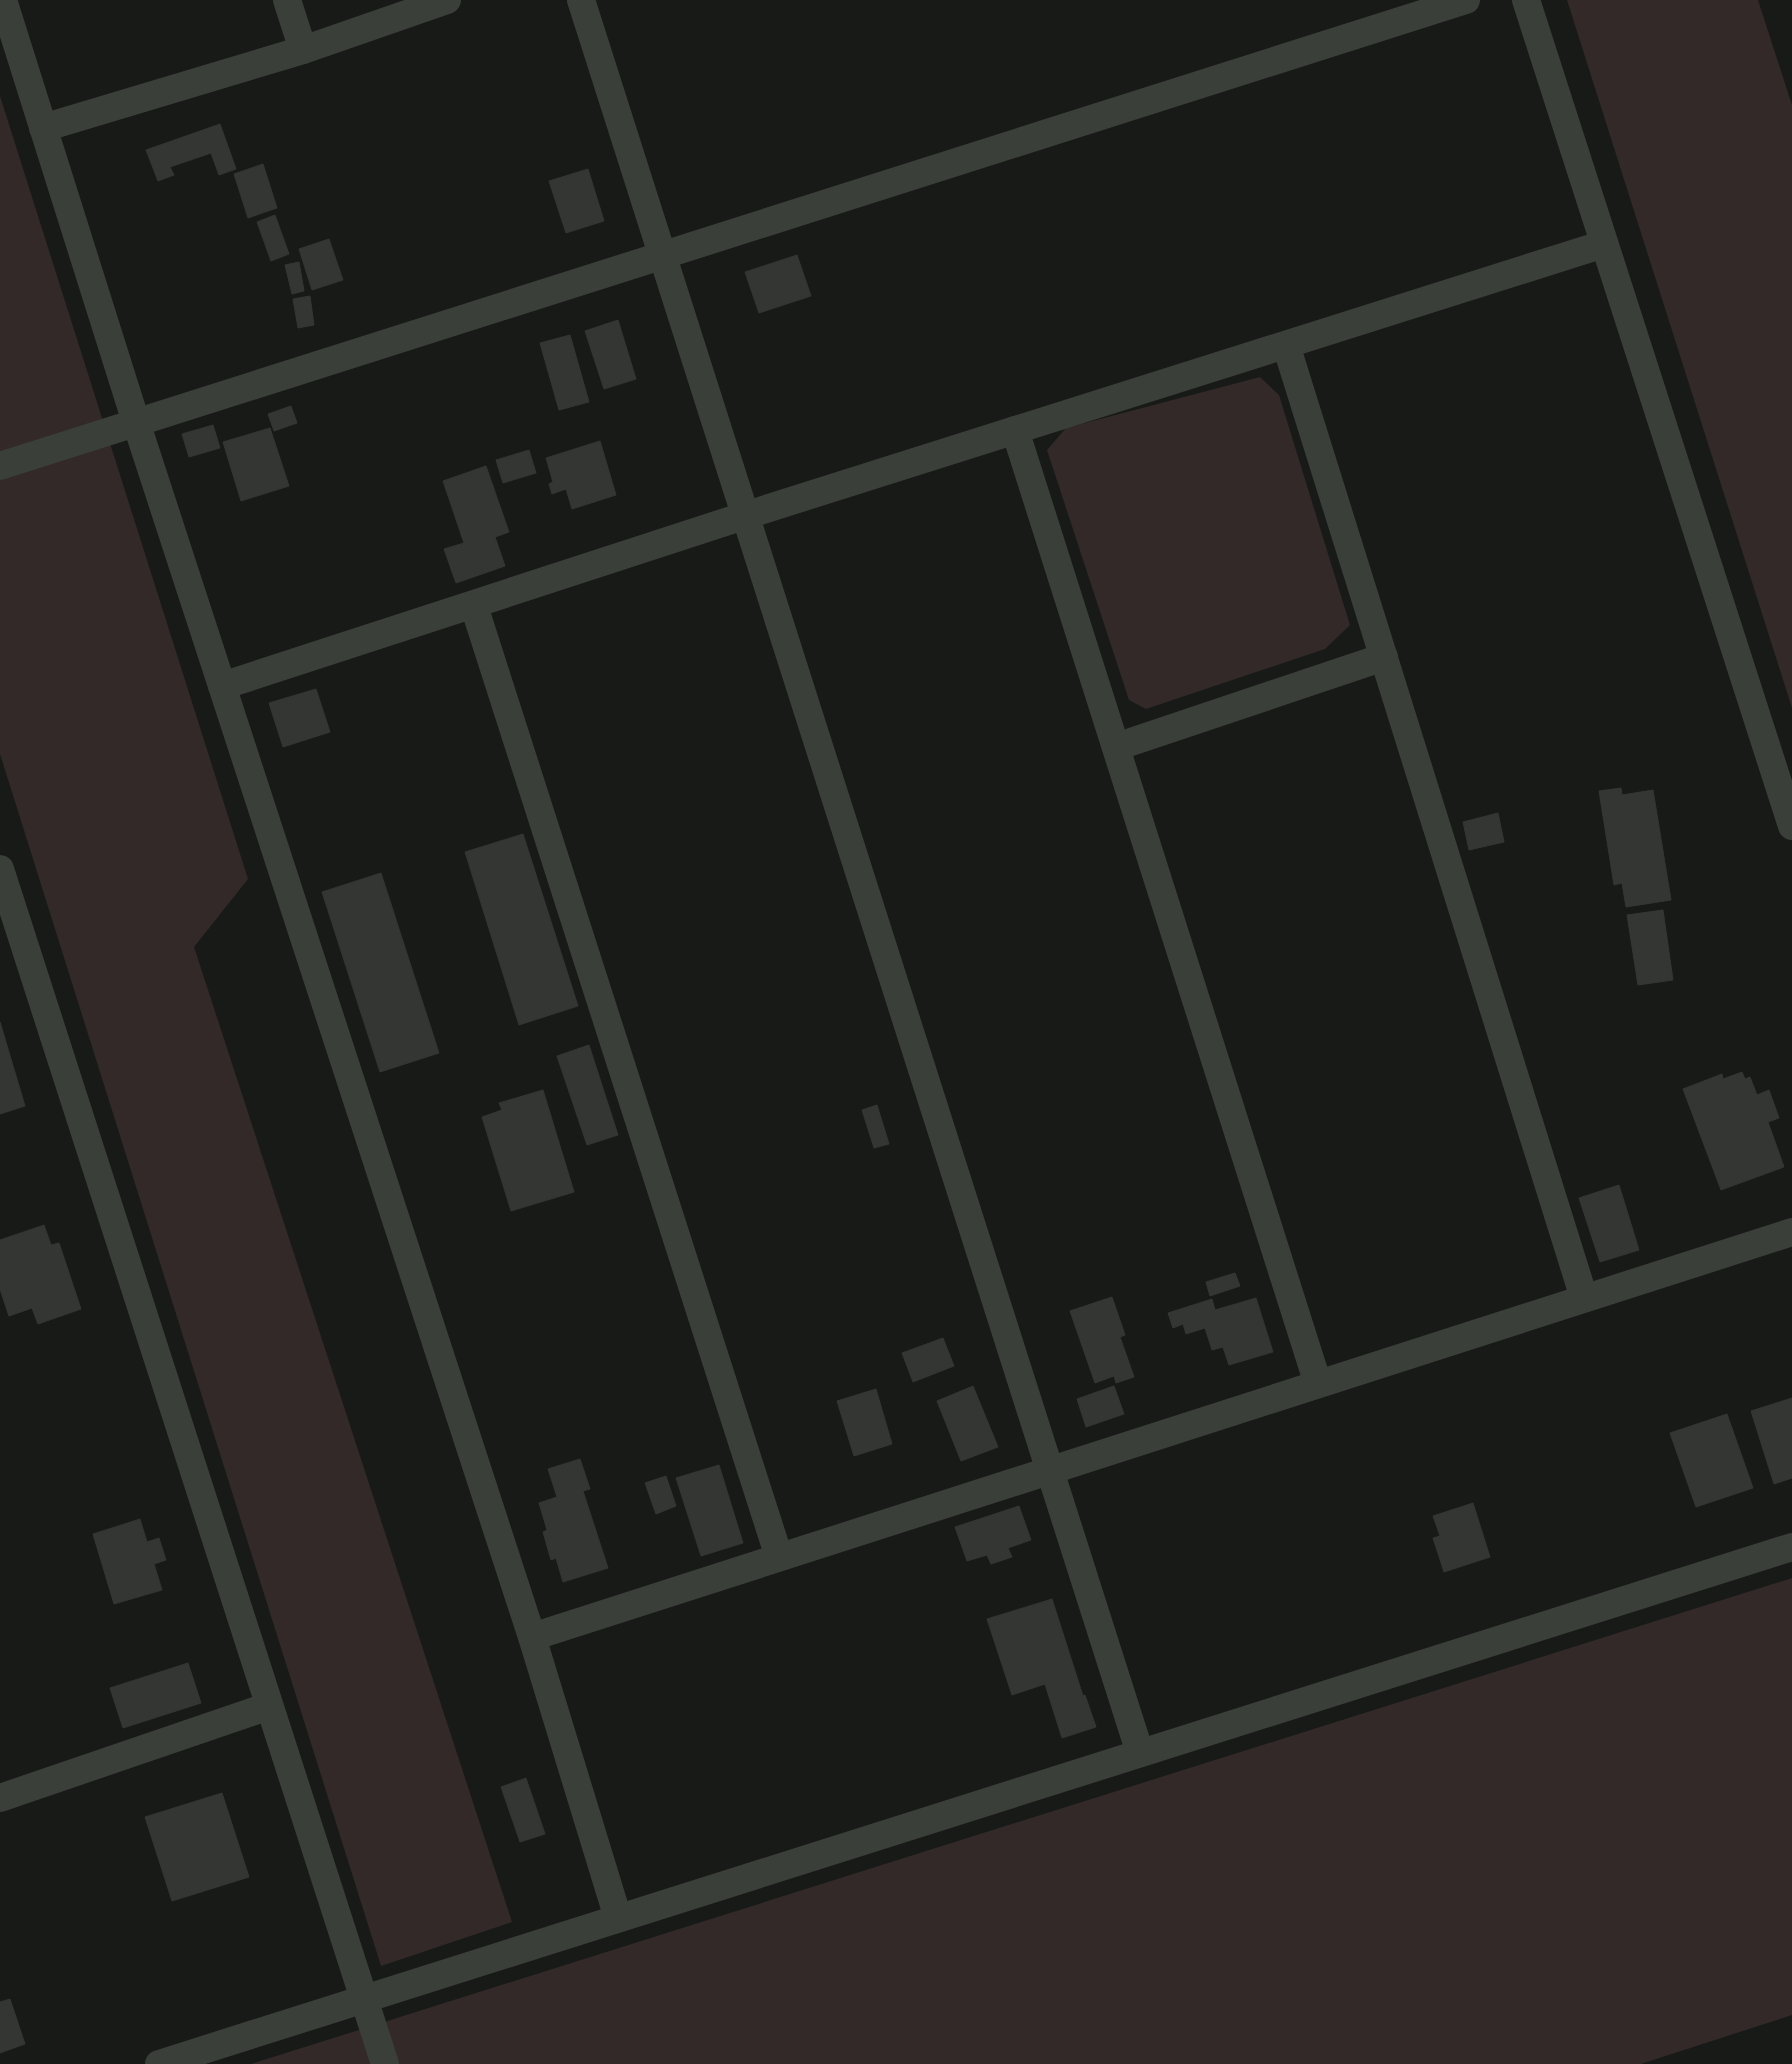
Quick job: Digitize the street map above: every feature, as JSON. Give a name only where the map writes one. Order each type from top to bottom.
[{"type":"street","points":[[3,0],[136,422],[532,1637],[618,1918]]},
{"type":"street","points":[[287,0],[303,50]]},
{"type":"street","points":[[43,128],[303,50],[447,0]]},
{"type":"street","points":[[581,0],[747,515],[1048,1471],[1140,1753]]},
{"type":"street","points":[[0,466],[1466,0]]},
{"type":"street","points":[[1526,0],[1792,826]]},
{"type":"street","points":[[222,686],[474,606],[747,515],[1604,244]]},
{"type":"street","points":[[1286,345],[1584,1298]]},
{"type":"street","points":[[1016,430],[1318,1384]]},
{"type":"street","points":[[474,606],[779,1557]]},
{"type":"street","points":[[1116,747],[1384,657]]},
{"type":"street","points":[[0,868],[384,2064]]},
{"type":"street","points":[[532,1637],[1792,1232]]},
{"type":"street","points":[[159,2064],[1792,1547]]},
{"type":"street","points":[[2,1792],[269,1706]]},
{"type":"shaded area","points":[[1567,0],[1758,0],[1792,105],[1792,708]]},
{"type":"shaded area","points":[[0,96],[248,879],[194,947],[512,1922],[381,1966],[0,754]]},
{"type":"shaded area","points":[[1260,377],[1279,395],[1350,625],[1325,649],[1146,709],[1129,700],[1047,450],[1066,428]]},
{"type":"shaded area","points":[[1792,1578],[1792,2015],[1641,2064],[251,2064]]},
{"type":"building","points":[[220,124],[236,169],[219,175],[211,153],[170,167],[174,175],[158,181],[146,150]]},
{"type":"building","points":[[263,164],[277,208],[248,218],[234,174]]},
{"type":"building","points":[[588,169],[604,221],[566,233],[549,181]]},
{"type":"building","points":[[275,215],[289,254],[271,261],[257,222]]},
{"type":"building","points":[[329,239],[343,280],[312,290],[299,249]]},
{"type":"building","points":[[797,255],[811,296],[759,313],[745,272]]},
{"type":"building","points":[[299,262],[304,291],[292,294],[285,265]]},
{"type":"building","points":[[310,296],[314,325],[298,328],[293,299]]},
{"type":"building","points":[[618,320],[636,379],[604,389],[585,331]]},
{"type":"building","points":[[570,335],[589,402],[559,410],[540,343]]},
{"type":"building","points":[[291,406],[297,423],[274,431],[268,414]]},
{"type":"building","points":[[213,425],[220,448],[189,457],[182,434]]},
{"type":"building","points":[[270,428],[289,486],[241,501],[223,442]]},
{"type":"building","points":[[600,441],[616,495],[572,509],[566,489],[552,494],[549,484],[553,482],[546,458]]},
{"type":"building","points":[[529,450],[536,473],[503,483],[496,460]]},
{"type":"building","points":[[486,466],[509,532],[495,537],[505,566],[456,583],[444,549],[464,543],[443,481]]},
{"type":"building","points":[[316,689],[330,732],[283,747],[269,703]]},
{"type":"building","points":[[1621,788],[1622,795],[1653,790],[1671,900],[1626,907],[1622,883],[1614,885],[1599,791]]},
{"type":"building","points":[[1498,813],[1504,842],[1469,850],[1463,822]]},
{"type":"building","points":[[523,834],[578,1006],[519,1025],[465,852]]},
{"type":"building","points":[[381,873],[439,1053],[380,1072],[322,892]]},
{"type":"building","points":[[1663,910],[1673,980],[1638,985],[1627,915]]},
{"type":"building","points":[[0,1022],[25,1106],[0,1114]]},
{"type":"building","points":[[589,1045],[618,1135],[587,1145],[557,1056]]},
{"type":"building","points":[[1742,1072],[1745,1079],[1750,1077],[1757,1095],[1769,1090],[1779,1118],[1768,1122],[1784,1167],[1721,1190],[1683,1089],[1722,1074],[1723,1079]]},
{"type":"building","points":[[543,1090],[574,1192],[511,1211],[482,1117],[502,1110],[499,1103]]},
{"type":"building","points":[[877,1105],[889,1144],[874,1148],[862,1110]]},
{"type":"building","points":[[1619,1185],[1639,1250],[1600,1262],[1579,1198]]},
{"type":"building","points":[[44,1225],[51,1245],[59,1243],[81,1309],[38,1324],[32,1308],[9,1316],[0,1289],[0,1240]]},
{"type":"building","points":[[1235,1273],[1240,1286],[1210,1296],[1206,1282]]},
{"type":"building","points":[[1112,1297],[1125,1335],[1120,1337],[1134,1377],[1116,1383],[1114,1376],[1095,1383],[1070,1311]]},
{"type":"building","points":[[1256,1298],[1273,1352],[1229,1365],[1223,1347],[1212,1350],[1205,1328],[1186,1334],[1183,1324],[1173,1328],[1168,1313],[1212,1299],[1215,1310]]},
{"type":"building","points":[[943,1338],[954,1366],[913,1382],[902,1353]]},
{"type":"building","points":[[973,1386],[998,1447],[961,1461],[937,1401]]},
{"type":"building","points":[[1114,1386],[1124,1414],[1086,1427],[1077,1399]]},
{"type":"building","points":[[876,1389],[892,1444],[854,1456],[837,1401]]},
{"type":"building","points":[[1792,1398],[1792,1478],[1774,1484],[1751,1411]]},
{"type":"building","points":[[1727,1414],[1753,1488],[1696,1507],[1670,1433]]},
{"type":"building","points":[[580,1459],[590,1489],[583,1491],[608,1568],[563,1582],[556,1558],[551,1560],[543,1532],[547,1530],[539,1503],[557,1497],[548,1469]]},
{"type":"building","points":[[719,1465],[743,1543],[701,1556],[676,1478]]},
{"type":"building","points":[[666,1476],[676,1506],[656,1514],[645,1483]]},
{"type":"building","points":[[1473,1503],[1490,1557],[1444,1572],[1433,1538],[1440,1536],[1433,1516]]},
{"type":"building","points":[[1019,1506],[1031,1540],[1008,1548],[1012,1557],[991,1564],[987,1555],[967,1561],[955,1527]]},
{"type":"building","points":[[140,1519],[147,1542],[159,1538],[166,1560],[154,1564],[162,1590],[114,1604],[93,1534]]},
{"type":"building","points":[[1052,1599],[1083,1696],[1085,1695],[1096,1727],[1062,1738],[1045,1684],[1012,1695],[987,1619]]},
{"type":"building","points":[[188,1663],[201,1703],[123,1728],[110,1688]]},
{"type":"building","points":[[526,1778],[545,1834],[520,1842],[501,1787]]},
{"type":"building","points":[[222,1793],[249,1877],[172,1901],[145,1817]]},
{"type":"building","points":[[10,1999],[25,2044],[0,2053],[0,2002]]}]
